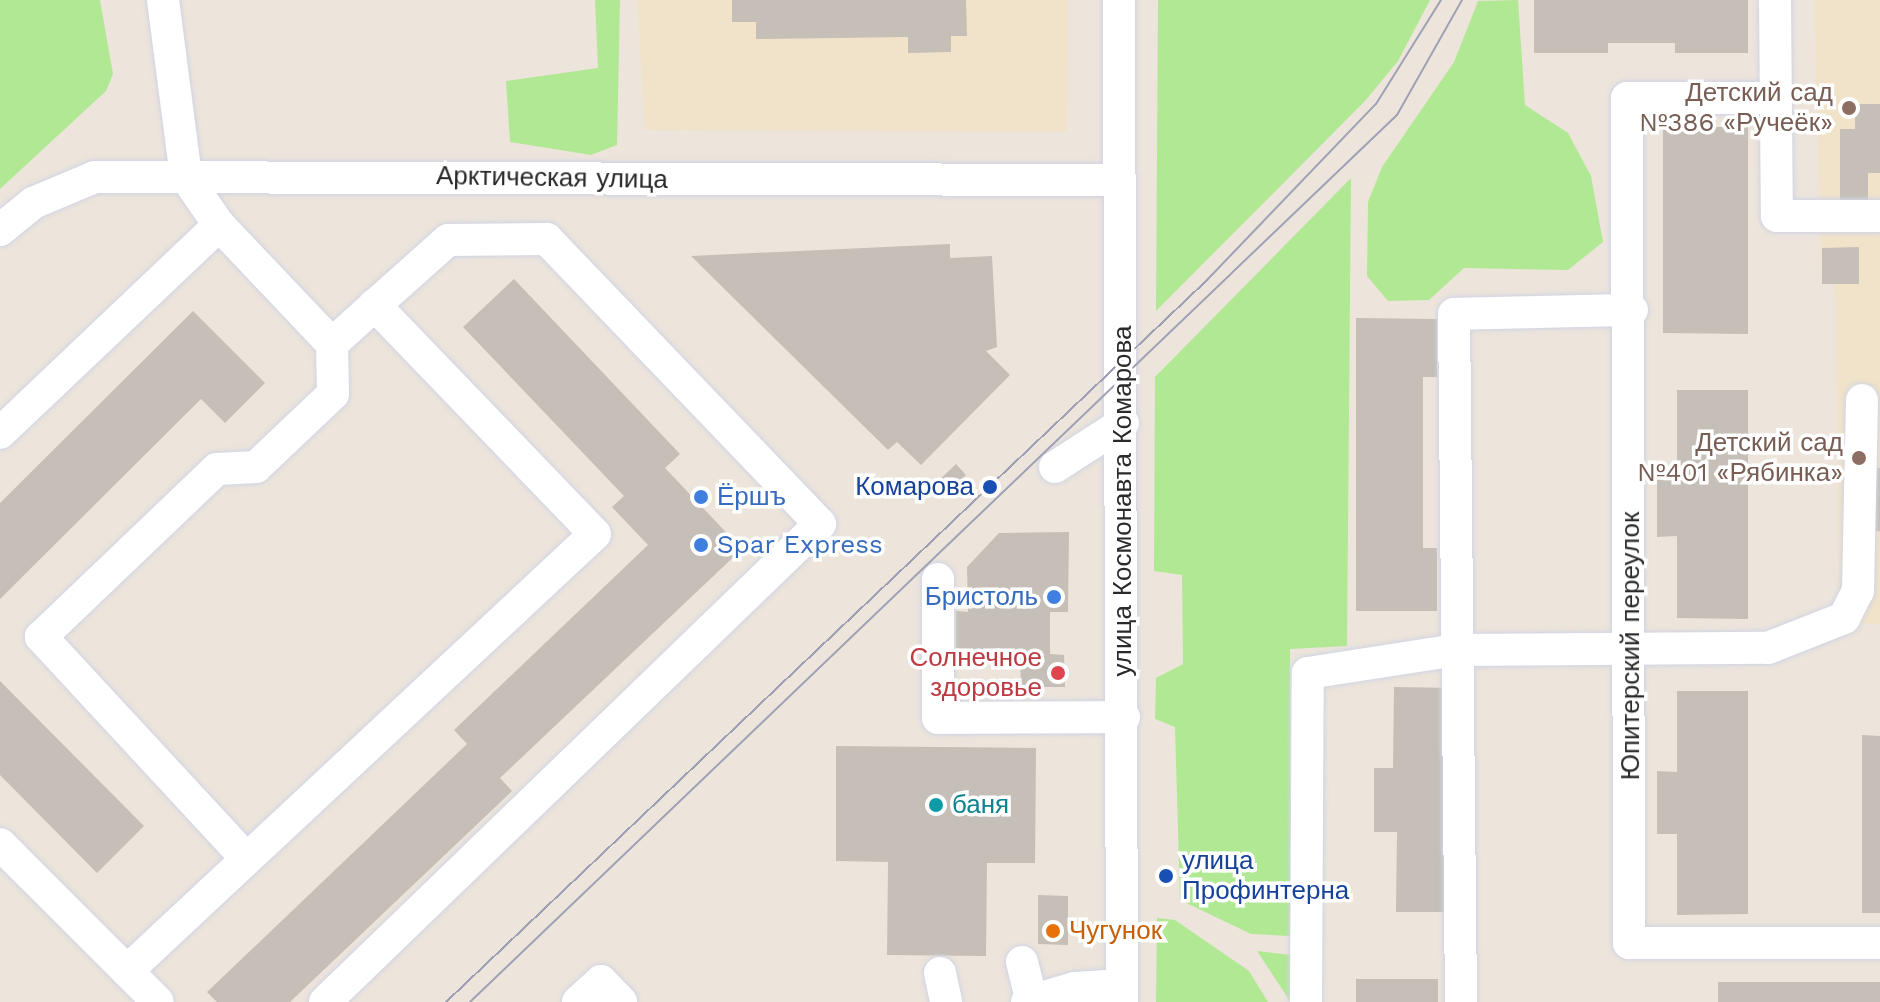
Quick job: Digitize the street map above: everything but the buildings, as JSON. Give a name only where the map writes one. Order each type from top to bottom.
[{"type":"street","points":[[163,0],[186,177],[219,225],[332,344],[333,394],[256,467],[217,469],[41,637],[244,856]]},
{"type":"street","name":"улица Космонавта Комарова","points":[[1119,0],[1124,717],[1122,994]]},
{"type":"street","points":[[1775,0],[1772,98],[1777,216],[1880,216]]},
{"type":"street","name":"Юпитерский переулок","points":[[1772,98],[1627,98],[1632,310],[1629,943],[1880,943]]},
{"type":"street","name":"Арктическая улица","points":[[0,230],[33,203],[95,177],[1120,180]]},
{"type":"street","points":[[0,433],[219,225]]},
{"type":"street","points":[[325,1002],[820,524],[547,239],[448,240],[332,344]]},
{"type":"street","points":[[127,971],[244,856],[595,534],[375,305]]},
{"type":"street","points":[[1461,1002],[1454,314],[1632,310]]},
{"type":"street","points":[[1306,1002],[1308,673],[1457,650],[1768,648],[1844,618],[1858,591],[1862,400]]},
{"type":"street","points":[[1055,467],[1123,423]]},
{"type":"street","points":[[938,579],[938,718],[1124,717]]},
{"type":"street","points":[[0,844],[158,1002]]},
{"type":"street","points":[[1022,962],[1030,1001],[1075,988],[1122,994]]},
{"type":"street","points":[[578,1002],[601,981],[621,1002]]},
{"type":"shaded area","points":[[637,0],[1068,0],[1067,132],[645,130]]},
{"type":"shaded area","points":[[1814,0],[1880,0],[1880,624],[1850,623],[1839,612],[1836,305],[1834,284],[1822,284]]},
{"type":"green space","points":[[0,0],[100,0],[113,74],[106,91],[0,189]]},
{"type":"green space","points":[[595,0],[620,0],[617,145],[591,155],[510,142],[506,81],[598,68]]},
{"type":"green space","points":[[1158,0],[1430,0],[1398,61],[1365,101],[1156,311]]},
{"type":"green space","points":[[1518,0],[1525,105],[1568,133],[1591,176],[1603,242],[1568,270],[1464,268],[1429,300],[1388,301],[1367,276],[1368,202],[1382,167],[1454,62],[1478,1]]},
{"type":"green space","points":[[1351,178],[1347,646],[1290,649],[1290,936],[1251,934],[1180,900],[1175,727],[1155,719],[1156,678],[1183,664],[1182,575],[1154,571],[1155,377]]},
{"type":"green space","points":[[1157,918],[1175,920],[1249,971],[1268,1002],[1156,1002]]},
{"type":"green space","points":[[1257,951],[1291,955],[1290,1001]]},
{"type":"tram line","points":[[446,1002],[1207,280],[1376,104],[1441,0]]},
{"type":"tram line","points":[[470,1002],[1397,115],[1462,0]]},
{"type":"place","name":"Детский сад №386 «Ручеёк»","points":[[1849,108]]},
{"type":"place","name":"Детский сад №401 «Рябинка»","points":[[1859,458]]},
{"type":"place","name":"Комарова","points":[[990,487]]},
{"type":"place","name":"Ёршъ","points":[[701,497]]},
{"type":"place","name":"Spar Express","points":[[701,545]]},
{"type":"place","name":"Бристоль","points":[[1054,597]]},
{"type":"place","name":"Солнечное здоровье","points":[[1058,673]]},
{"type":"place","name":"баня","points":[[936,805]]},
{"type":"place","name":"улица Профинтерна","points":[[1166,876]]},
{"type":"place","name":"Чугунок","points":[[1053,931]]}]
